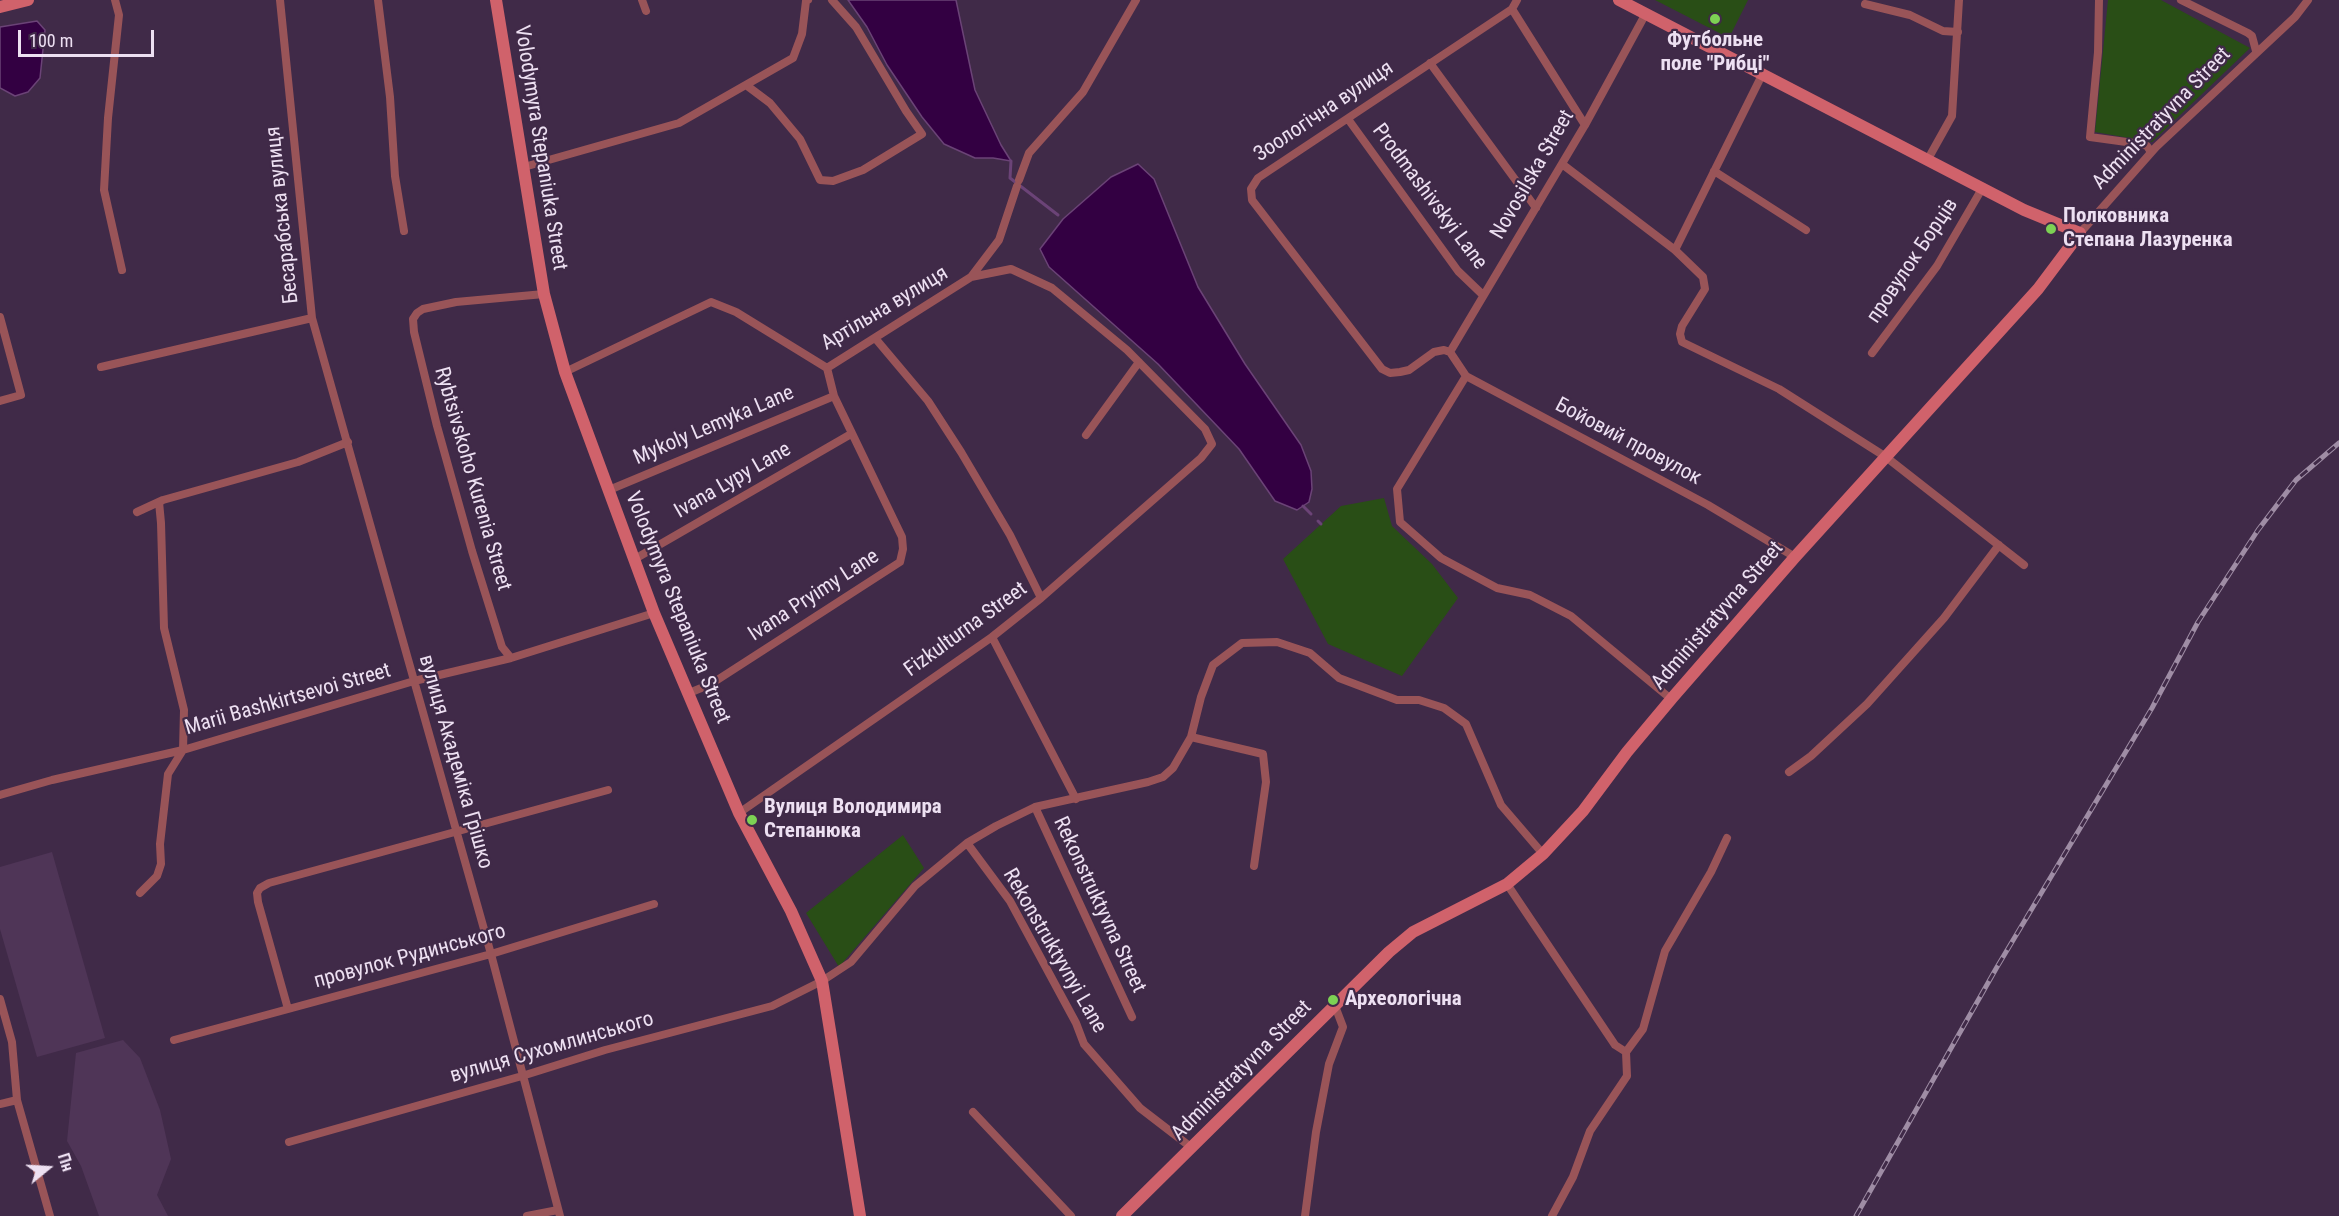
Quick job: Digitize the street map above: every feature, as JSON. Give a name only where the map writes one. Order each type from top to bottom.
[{"type":"street","points":[[0,7],[28,0]]},
{"type":"street","points":[[115,0],[119,15],[108,118],[104,190],[122,270]]},
{"type":"street","name":"Бесарабська вулиця","points":[[101,367],[312,318],[280,0]]},
{"type":"street","points":[[378,0],[390,98],[395,176],[404,231]]},
{"type":"street","name":"Volodymyra Stepaniuka Street","points":[[496,0],[544,294],[565,372],[654,613],[739,813],[791,910],[822,981],[860,1216]]},
{"type":"street","points":[[642,0],[646,11]]},
{"type":"street","points":[[524,167],[679,123],[793,58],[802,34],[808,0]]},
{"type":"street","points":[[746,85],[770,103],[800,139],[820,180],[833,180],[863,170],[922,134],[856,27],[832,0]]},
{"type":"street","name":"Артільна вулиця","points":[[565,372],[711,302],[736,312],[827,368],[971,277],[999,240],[1029,153],[1083,92],[1136,0]]},
{"type":"street","name":"Зоологічна вулиця","points":[[1450,352],[1444,350],[1434,352],[1409,370],[1390,373],[1382,369],[1252,200],[1251,189],[1258,178],[1512,9],[1518,0]]},
{"type":"street","points":[[1619,0],[1645,15],[1724,52],[1762,75],[2024,210],[2080,233]]},
{"type":"street","points":[[1928,159],[1952,116],[1959,0]]},
{"type":"street","points":[[2098,0],[2098,52],[2090,137],[2141,144],[2151,152]]},
{"type":"street","points":[[2181,0],[2248,33],[2252,36],[2256,51]]},
{"type":"street","name":"Administratyvna Street","points":[[1122,1216],[1389,952],[1413,932],[1508,884],[1543,854],[1583,811],[1627,752],[1671,699],[1795,557],[2038,290],[2080,233],[2151,152],[2256,51],[2295,17],[2308,0]]},
{"type":"street","points":[[1865,4],[1910,15],[1943,31],[1958,32]]},
{"type":"street","points":[[1512,9],[1584,124]]},
{"type":"street","name":"Novosilska Street","points":[[1450,352],[1562,164],[1645,15]]},
{"type":"street","points":[[1430,63],[1536,208]]},
{"type":"street","points":[[1676,250],[1762,75]]},
{"type":"street","name":"Prodmashivskyi Lane","points":[[1348,119],[1458,271],[1483,295]]},
{"type":"street","points":[[1562,164],[1676,250],[1701,274],[1705,282],[1704,291],[1682,327],[1680,334],[1682,342],[1779,389],[1886,457],[2024,565]]},
{"type":"street","points":[[1714,171],[1806,230]]},
{"type":"street","name":"провулок Борців","points":[[1872,353],[1937,266],[1983,188]]},
{"type":"street","points":[[971,277],[1011,269],[1052,288],[1139,362],[1086,435]]},
{"type":"street","name":"Rybtsivskoho Kurenia Street","points":[[511,658],[502,647],[436,426],[414,332],[414,320],[417,313],[423,309],[456,302],[544,294]]},
{"type":"street","points":[[0,317],[21,396],[0,401]]},
{"type":"street","name":"вулиця Академіка Грішко","points":[[312,318],[491,954],[559,1213]]},
{"type":"street","points":[[875,338],[928,401],[961,452],[1010,535],[1041,598]]},
{"type":"street","name":"Бойовий провулок","points":[[1450,352],[1466,376],[1708,505],[1795,557]]},
{"type":"street","name":"Fizkulturna Street","points":[[739,813],[992,637],[1041,598],[1201,458],[1212,444],[1205,429],[1139,362]]},
{"type":"street","name":"Ivana Pryimy Lane","points":[[689,693],[711,684],[900,562],[903,549],[902,537],[834,396],[827,368]]},
{"type":"street","points":[[1466,376],[1397,489],[1400,522],[1441,558],[1497,588],[1530,595],[1571,616],[1671,699]]},
{"type":"street","name":"Mykoly Lemyka Lane","points":[[609,490],[834,396]]},
{"type":"street","name":"Ivana Lypy Lane","points":[[633,560],[851,434]]},
{"type":"street","points":[[137,512],[159,502],[298,462],[348,442]]},
{"type":"street","points":[[140,893],[157,876],[161,864],[160,844],[168,774],[183,750],[184,710],[164,628],[159,502]]},
{"type":"street","points":[[1789,772],[1811,756],[1867,704],[1944,618],[1999,545]]},
{"type":"street","name":"Marii Bashkirtsevoi Street","points":[[0,795],[52,780],[183,750],[414,681],[511,658],[654,613]]},
{"type":"street","points":[[992,637],[1076,799]]},
{"type":"street","name":"Rekonstruktyvna Street","points":[[822,981],[851,962],[915,886],[967,843],[1035,807],[1163,777],[1173,768],[1191,737],[1201,697],[1213,665],[1242,643],[1277,642],[1310,653],[1339,678],[1397,700],[1419,700],[1444,708],[1466,724],[1501,805],[1543,854]]},
{"type":"street","points":[[1191,737],[1263,754],[1266,782],[1254,866]]},
{"type":"street","points":[[288,1009],[258,902],[257,893],[260,888],[269,883],[608,790]]},
{"type":"street","name":"Rekonstruktyvna Street","points":[[1035,807],[1132,1017]]},
{"type":"street","points":[[1552,1216],[1573,1177],[1590,1131],[1627,1076],[1626,1052],[1643,1029],[1665,951],[1711,872],[1727,838]]},
{"type":"street","name":"Rekonstruktyvnyi Lane","points":[[967,843],[1010,901],[1076,1023],[1084,1044],[1140,1108],[1192,1148]]},
{"type":"street","points":[[1508,884],[1615,1045],[1626,1052]]},
{"type":"street","name":"провулок Рудинського","points":[[174,1040],[491,954],[654,904]]},
{"type":"street","name":"вулиця Сухомлинського","points":[[289,1142],[522,1076],[604,1050],[772,1006],[822,981]]},
{"type":"street","points":[[0,999],[12,1042],[17,1100],[50,1216]]},
{"type":"street","points":[[1305,1216],[1316,1132],[1329,1064],[1343,1027],[1335,1006]]},
{"type":"street","points":[[0,1104],[17,1100]]},
{"type":"street","points":[[973,1112],[1071,1216]]},
{"type":"street","points":[[527,1216],[559,1213]]},
{"type":"shaded area","points":[[848,0],[956,0],[975,90],[1011,161],[975,158],[944,144],[922,117],[887,65],[867,27]]},
{"type":"shaded area","points":[[37,21],[45,30],[40,78],[28,92],[15,96],[0,88],[0,27]]},
{"type":"shaded area","points":[[1138,164],[1154,179],[1198,287],[1245,364],[1301,445],[1311,471],[1312,489],[1309,502],[1297,510],[1275,501],[1239,449],[1158,364],[1049,267],[1040,249],[1063,219],[1111,177]]},
{"type":"shaded area","points":[[52,852],[105,1038],[37,1057],[0,929],[0,867]]},
{"type":"shaded area","points":[[123,1040],[140,1058],[160,1110],[171,1159],[157,1195],[168,1216],[99,1216],[81,1166],[67,1141],[76,1053]]},
{"type":"green space","name":"Футбольне поле \"Рибці\"","points":[[1655,0],[1748,0],[1729,38]]},
{"type":"green space","points":[[2108,0],[2161,0],[2250,48],[2152,142],[2095,132]]},
{"type":"green space","points":[[1384,498],[1392,526],[1432,564],[1458,598],[1402,676],[1328,644],[1283,559],[1341,506]]},
{"type":"green space","points":[[903,835],[924,868],[839,967],[806,913]]},
{"type":"waterway","points":[[1011,161],[1010,178],[1058,215]]},
{"type":"waterway","points":[[1303,506],[1311,514]]},
{"type":"waterway","points":[[1318,521],[1321,524]]},
{"type":"railway","points":[[1856,1216],[1997,967],[2152,708],[2198,622],[2258,530],[2296,480],[2339,443]]},
{"type":"place","name":"Футбольне поле \"Рибці\"","points":[[1715,19]]},
{"type":"place","name":"Полковника Степана Лазуренка","points":[[2051,229]]},
{"type":"place","name":"Вулиця Володимира Степанюка","points":[[752,820]]},
{"type":"place","name":"Археологічна","points":[[1333,1000]]}]
